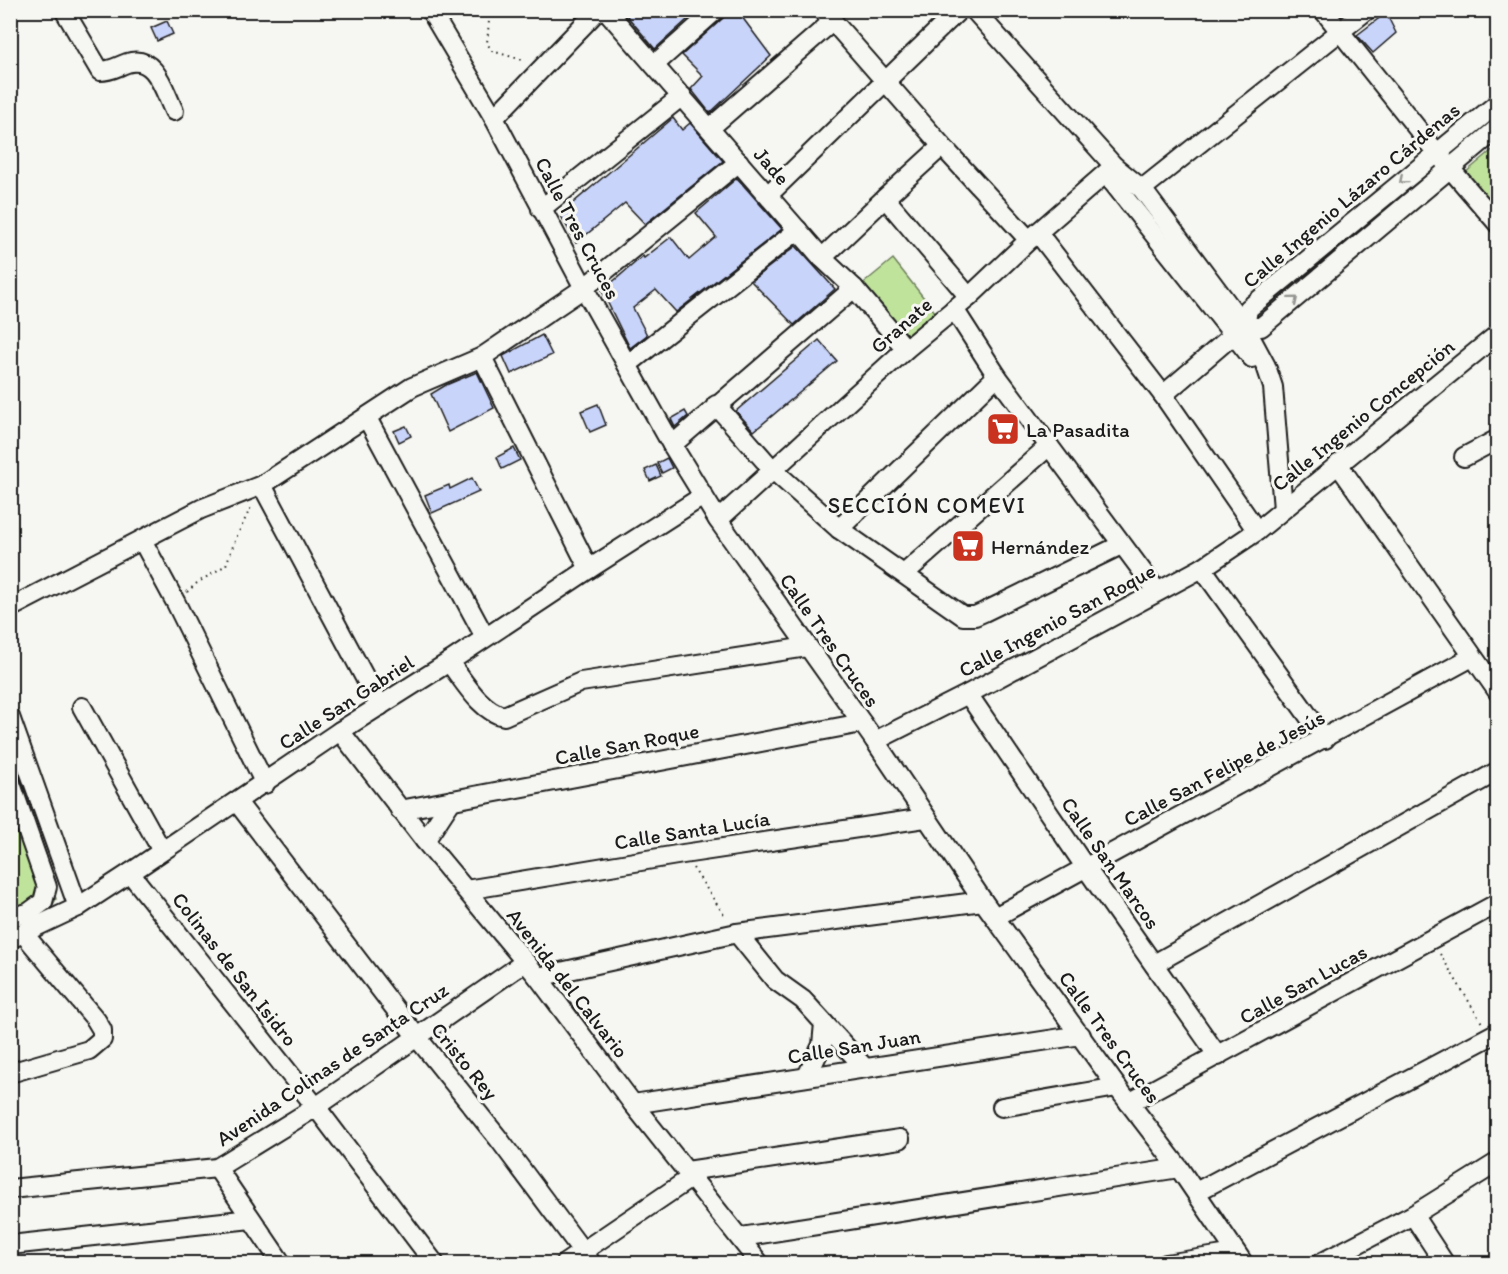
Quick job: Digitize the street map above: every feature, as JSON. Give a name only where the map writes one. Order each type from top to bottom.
[{"type":"street","points":[[64,10],[100,71],[110,71],[127,63],[142,61],[148,64],[155,71],[174,111]]},
{"type":"street","name":"Calle Tres Cruces","points":[[430,10],[494,118],[584,288],[672,445],[718,520],[875,741],[983,901],[1117,1088],[1179,1168],[1240,1258]]},
{"type":"street","points":[[494,118],[598,10]]},
{"type":"street","name":"Jade","points":[[606,10],[822,258],[854,288],[906,349]]},
{"type":"street","points":[[654,65],[716,10]]},
{"type":"street","points":[[768,195],[959,10]]},
{"type":"street","points":[[974,10],[1110,170],[1266,366],[1273,387],[1283,509]]},
{"type":"street","points":[[1323,10],[1436,152],[1497,224]]},
{"type":"street","points":[[1142,189],[1367,10]]},
{"type":"street","points":[[710,128],[828,16],[942,146],[1034,237],[1163,395],[1257,531]]},
{"type":"street","points":[[541,209],[682,96]]},
{"type":"street","name":"Calle Ingenio Lázaro Cárdenas","points":[[1163,395],[1239,331],[1248,309],[1497,103]]},
{"type":"street","name":"Calle Ingenio Lázaro Cárdenas","points":[[1239,331],[1261,327],[1497,129]]},
{"type":"street","points":[[822,258],[942,146]]},
{"type":"street","points":[[10,608],[201,509],[262,485],[412,387],[482,357],[584,288],[739,162]]},
{"type":"street","points":[[1110,170],[1142,189],[1239,331],[1259,369],[1269,453]]},
{"type":"street","name":"Granate","points":[[718,520],[906,349],[969,297],[1110,170]]},
{"type":"street","points":[[885,198],[969,297]]},
{"type":"street","points":[[627,365],[798,230]]},
{"type":"street","points":[[672,445],[854,288]]},
{"type":"street","points":[[954,309],[997,376],[1157,591]]},
{"type":"street","name":"Calle Ingenio Concepción","points":[[1257,531],[1497,334]]},
{"type":"street","points":[[482,357],[589,569]]},
{"type":"street","points":[[838,529],[997,376]]},
{"type":"street","points":[[716,405],[772,469],[838,529],[958,614],[975,616],[1121,545]]},
{"type":"street","points":[[367,418],[485,637]]},
{"type":"street","points":[[1464,457],[1497,439]]},
{"type":"street","points":[[904,574],[1048,446]]},
{"type":"street","points":[[1338,464],[1497,692]]},
{"type":"street","points":[[262,485],[380,706]]},
{"type":"street","name":"Calle San Gabriel","points":[[17,937],[78,907],[265,784],[340,731],[703,496]]},
{"type":"street","name":"Calle Ingenio San Roque","points":[[875,741],[968,694],[1202,568],[1257,531]]},
{"type":"street","points":[[142,540],[176,603],[265,784]]},
{"type":"street","points":[[1202,568],[1325,739]]},
{"type":"street","points":[[449,662],[481,702],[497,714],[504,716],[581,682],[807,647]]},
{"type":"street","name":"Calle San Felipe de Jesús","points":[[996,917],[1472,657]]},
{"type":"street","name":"Calle San Marcos","points":[[968,694],[1218,1056]]},
{"type":"street","points":[[82,707],[162,851]]},
{"type":"street","points":[[10,717],[78,907]]},
{"type":"street","name":"Calle San Roque","points":[[400,810],[862,723]]},
{"type":"street","name":"Avenida del Calvario","points":[[340,731],[424,841],[538,977],[633,1104],[760,1263]]},
{"type":"street","points":[[1154,964],[1497,771]]},
{"type":"street","points":[[10,781],[46,887],[43,902],[27,913],[10,917]]},
{"type":"street","points":[[424,841],[452,800]]},
{"type":"street","name":"Cristo Rey","points":[[237,802],[416,1036],[498,1138],[587,1257]]},
{"type":"street","name":"Calle Santa Lucía","points":[[466,890],[683,854],[925,818]]},
{"type":"street","name":"Colinas de San Isidro","points":[[130,873],[316,1107],[435,1263]]},
{"type":"street","points":[[538,977],[737,933],[983,901]]},
{"type":"street","name":"Calle San Lucas","points":[[1129,1103],[1497,903]]},
{"type":"street","points":[[737,933],[775,980],[803,1000],[864,1067]]},
{"type":"street","points":[[10,1073],[89,1050],[102,1039],[102,1030],[96,1020],[17,937]]},
{"type":"street","name":"Avenida Colinas de Santa Cruz","points":[[10,1189],[217,1168],[316,1107],[525,962]]},
{"type":"street","points":[[807,1076],[822,1045],[824,1023]]},
{"type":"street","points":[[1196,1192],[1494,1034]]},
{"type":"street","name":"Calle San Juan","points":[[633,1104],[1081,1035]]},
{"type":"street","points":[[1002,1107],[1117,1088]]},
{"type":"street","points":[[564,1263],[587,1257],[689,1174],[900,1139]]},
{"type":"street","points":[[1318,1263],[1413,1215],[1497,1162]]},
{"type":"street","points":[[217,1168],[282,1263]]},
{"type":"street","points":[[741,1238],[1179,1168]]},
{"type":"street","points":[[1413,1215],[1445,1263]]},
{"type":"street","points":[[10,1245],[251,1219]]},
{"type":"street","points":[[1166,1263],[1240,1258]]},
{"type":"path","points":[[490,10],[487,43],[492,51],[543,67]]},
{"type":"path","points":[[176,603],[197,583],[226,565],[236,538],[262,485]]},
{"type":"path","points":[[683,854],[737,933]]},
{"type":"path","points":[[1431,940],[1494,1034]]},
{"type":"green space","points":[[1497,146],[1497,224],[1459,178]]},
{"type":"green space","points":[[893,259],[935,312],[902,339],[860,286]]},
{"type":"green space","points":[[10,757],[56,899],[48,914],[11,927]]},
{"type":"building","points":[[622,10],[698,10],[655,49]]},
{"type":"building","points":[[727,10],[750,10],[742,17],[771,56],[710,113],[691,89],[703,76],[682,55],[723,18]]},
{"type":"building","points":[[1386,13],[1396,33],[1373,53],[1357,35]]},
{"type":"building","points":[[167,21],[173,34],[157,41],[151,28]]},
{"type":"building","points":[[673,118],[682,130],[690,123],[723,161],[645,224],[625,203],[576,243],[560,214]]},
{"type":"building","points":[[737,178],[782,229],[676,312],[656,290],[633,308],[647,335],[630,348],[602,291],[643,256],[644,258],[671,237],[689,260],[716,237],[696,213]]},
{"type":"building","points":[[796,246],[835,289],[794,325],[751,281]]},
{"type":"building","points":[[542,335],[552,355],[511,374],[503,356]]},
{"type":"building","points":[[819,340],[837,361],[754,431],[736,411]]},
{"type":"building","points":[[477,372],[494,408],[448,432],[431,394]]},
{"type":"building","points":[[598,404],[606,425],[590,432],[581,411]]},
{"type":"building","points":[[685,411],[688,416],[675,427],[671,419]]},
{"type":"building","points":[[406,426],[411,436],[399,442],[394,431]]},
{"type":"building","points":[[514,448],[520,460],[502,469],[497,457]]},
{"type":"building","points":[[667,458],[672,468],[662,473],[657,463]]},
{"type":"building","points":[[656,465],[661,476],[650,481],[645,470]]},
{"type":"building","points":[[472,478],[479,492],[432,513],[425,495],[449,485],[450,489]]},
{"type":"place","name":"La Pasadita","points":[[1003,429]]},
{"type":"place","name":"Hernández","points":[[968,546]]},
{"type":"district","name":"SECCIÓN COMEVI","points":[[927,505]]}]
